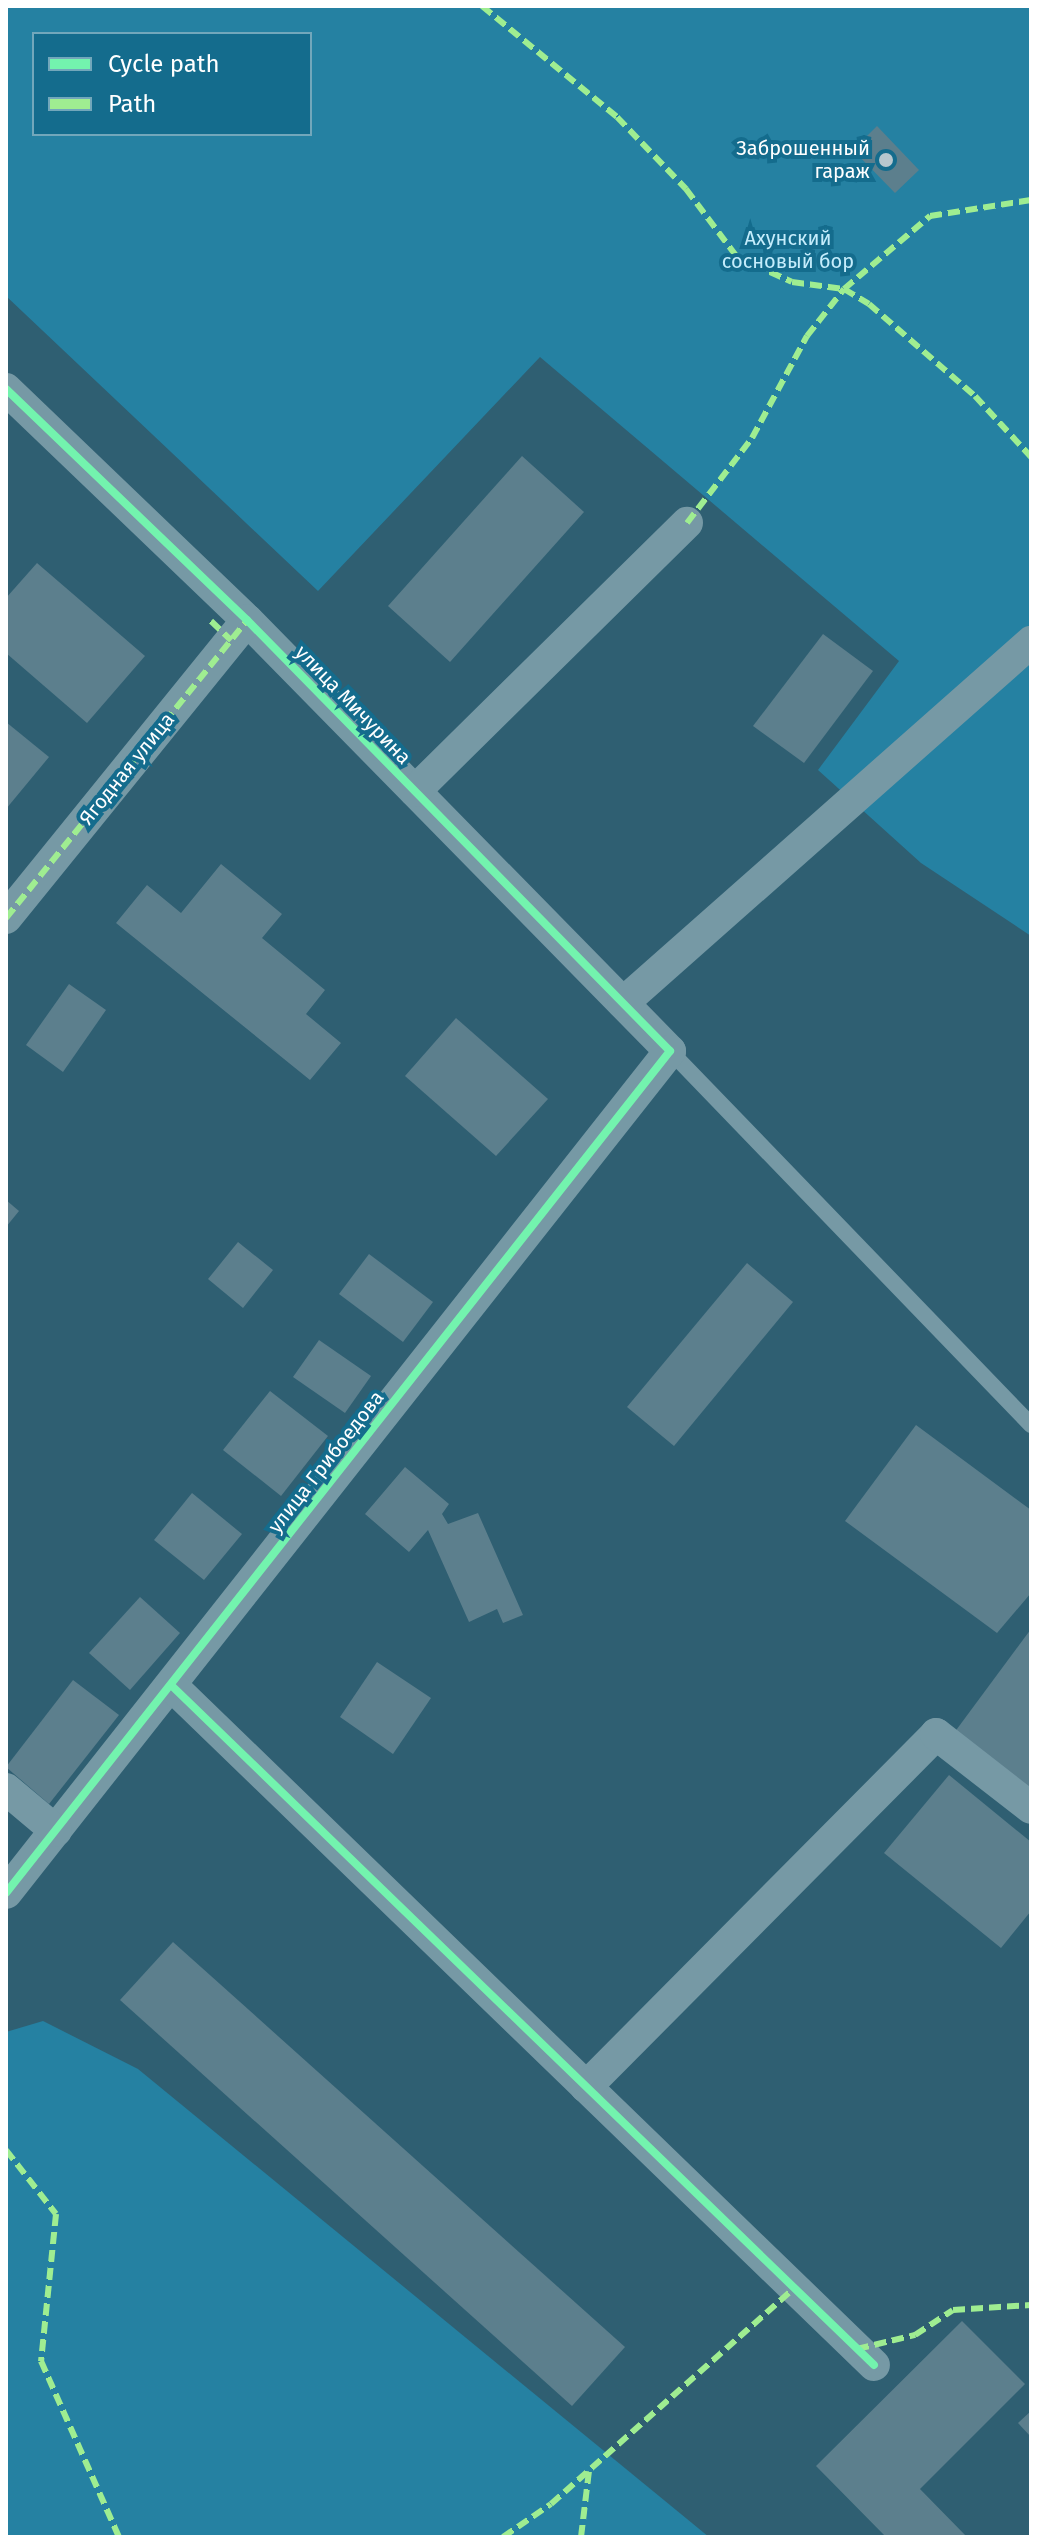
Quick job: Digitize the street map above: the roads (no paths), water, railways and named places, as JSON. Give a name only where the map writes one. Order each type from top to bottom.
[{"type":"street","name":"улица Мичурина","points":[[6,389],[247,620],[670,1051]]},
{"type":"street","points":[[415,791],[687,523]]},
{"type":"street","name":"Ягодная улица","points":[[6,918],[247,620]]},
{"type":"street","points":[[623,1003],[1031,642]]},
{"type":"street","name":"улица Грибоедова","points":[[6,1893],[670,1051]]},
{"type":"street","points":[[171,1685],[874,2365]]},
{"type":"street","points":[[586,2087],[936,1734],[1031,1808]]},
{"type":"street","points":[[6,1789],[56,1831]]},
{"type":"lane","points":[[670,1051],[1031,1425]]},
{"type":"place","name":"Заброшенный гараж","points":[[886,160]]},
{"type":"park label","name":"Ахунский сосновый бор","points":[[788,250]]}]
